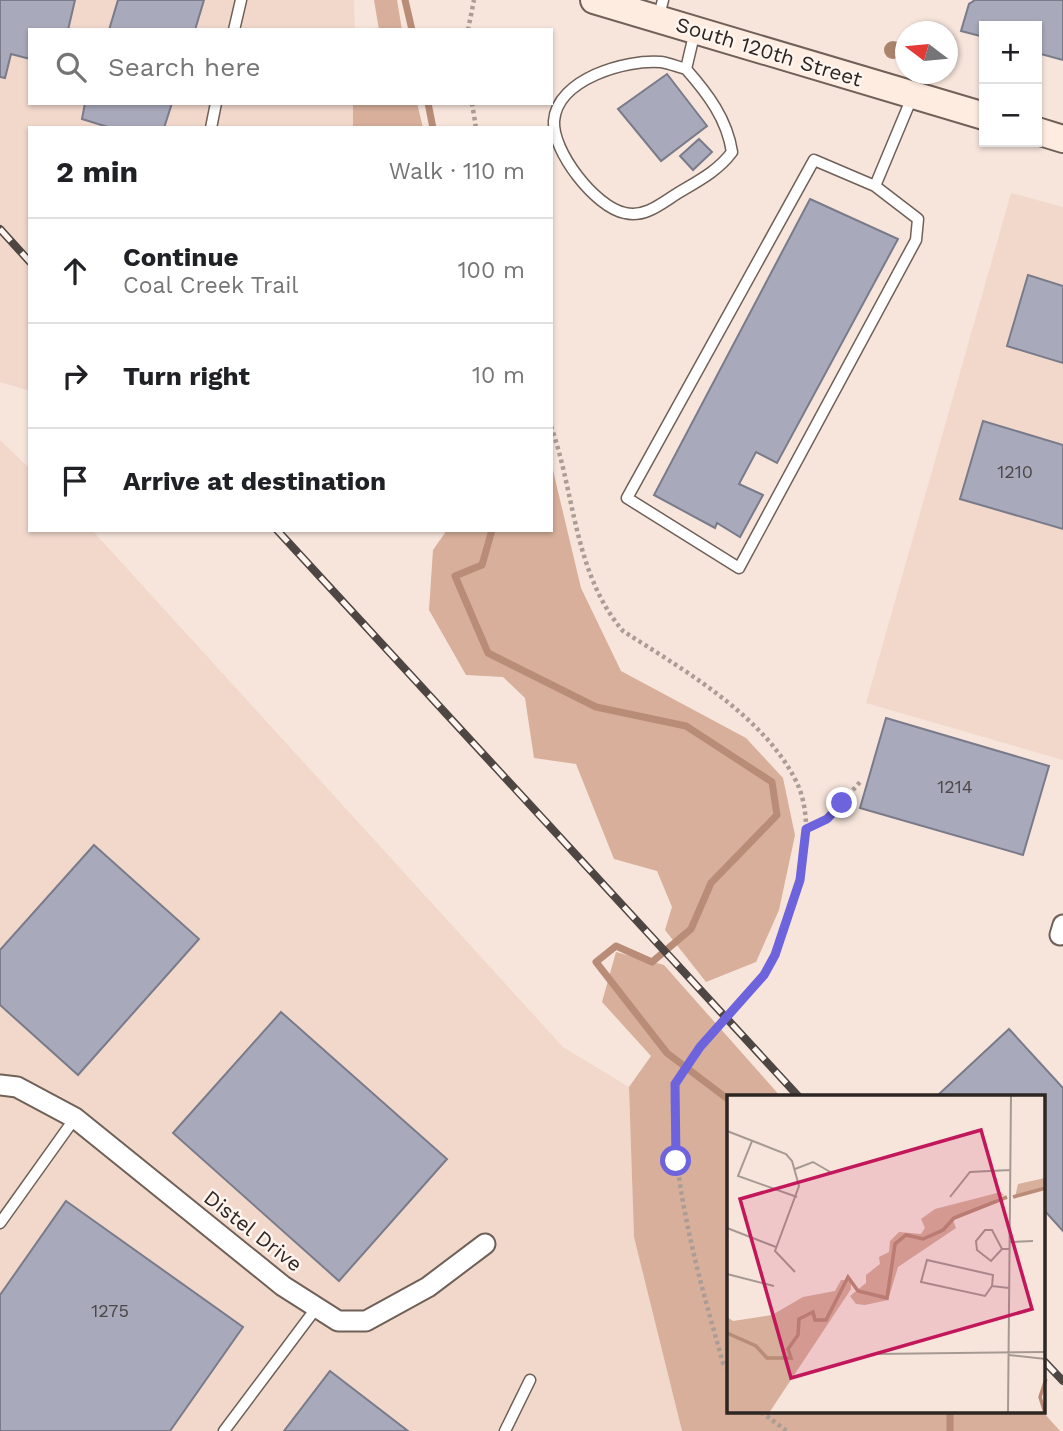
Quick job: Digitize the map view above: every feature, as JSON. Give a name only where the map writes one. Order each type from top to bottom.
[{"type":"main road","name":"South 120th Street","points":[[594,0],[660,10],[695,30],[979,115]]},
{"type":"main road","points":[[1042,133],[1063,139]]},
{"type":"street","name":"Distel Drive","points":[[0,1085],[17,1087],[75,1118],[284,1286],[338,1321],[366,1321],[428,1287],[485,1244]]},
{"type":"lane","points":[[234,28],[241,0]]},
{"type":"lane","points":[[686,69],[695,30]]},
{"type":"lane","points":[[662,62],[686,69],[706,93],[729,132],[732,152],[722,166],[648,212],[625,214],[602,202],[580,181],[555,136],[554,119],[565,95],[593,74],[628,64],[662,62]]},
{"type":"lane","points":[[875,186],[913,95]]},
{"type":"lane","points":[[211,126],[216,105]]},
{"type":"lane","points":[[814,160],[875,186],[918,219],[916,240],[739,568],[626,498],[814,160]]},
{"type":"lane","points":[[0,1223],[75,1118]]},
{"type":"lane","points":[[225,1431],[317,1307]]},
{"type":"lane","points":[[505,1431],[530,1380]]},
{"type":"path","points":[[468,28],[474,0]]},
{"type":"path","points":[[472,105],[476,126]]},
{"type":"path","points":[[553,434],[581,548],[600,599],[610,616],[622,631],[720,694],[747,719],[797,783],[806,829],[800,880],[775,955],[764,975],[700,1047],[675,1084],[676,1161],[688,1225],[720,1351],[727,1366]]},
{"type":"path","points":[[806,829],[827,819],[861,781]]},
{"type":"path","points":[[764,1414],[787,1431]]},
{"type":"shaded area","points":[[0,0],[354,0],[355,28],[28,28],[28,105],[357,105],[358,126],[28,126],[28,390],[0,382]]},
{"type":"shaded area","points":[[374,0],[397,0],[402,28],[379,28]]},
{"type":"shaded area","points":[[353,105],[417,105],[423,126],[353,126]]},
{"type":"shaded area","points":[[1011,193],[1063,207],[1063,760],[866,703]]},
{"type":"shaded area","points":[[0,440],[28,467],[28,532],[94,532],[563,1047],[629,1087],[634,1237],[682,1431],[0,1431]]},
{"type":"shaded area","points":[[553,470],[581,588],[621,671],[746,738],[783,778],[795,835],[779,910],[756,962],[706,982],[665,930],[672,907],[657,871],[614,859],[576,764],[534,758],[525,698],[503,677],[466,675],[429,610],[433,550],[446,532],[553,532]]},
{"type":"shaded area","points":[[616,952],[664,965],[779,1095],[727,1095],[727,1414],[1045,1414],[1060,1431],[682,1431],[634,1237],[629,1087],[651,1056],[602,1002]]},
{"type":"building","points":[[0,0],[75,0],[68,28],[28,28],[28,58],[11,54],[5,78],[0,77]]},
{"type":"building","points":[[118,0],[204,0],[196,28],[110,28]]},
{"type":"building","points":[[975,0],[1063,0],[1063,60],[1042,54],[1042,21],[979,21],[979,36],[961,31],[969,4]]},
{"type":"building","points":[[667,74],[707,126],[661,161],[618,109]]},
{"type":"building","points":[[85,105],[171,105],[165,126],[105,126],[82,119]]},
{"type":"building","points":[[699,139],[712,152],[693,170],[680,156]]},
{"type":"building","points":[[810,199],[898,239],[777,463],[756,452],[739,484],[763,495],[740,537],[717,523],[715,528],[654,495]]},
{"type":"building","points":[[1028,275],[1063,286],[1063,363],[1007,346]]},
{"type":"building","points":[[983,421],[1063,445],[1063,529],[960,499]]},
{"type":"building","points":[[886,718],[1049,766],[1023,855],[860,808]]},
{"type":"building","points":[[94,845],[199,939],[78,1075],[0,1005],[0,950]]},
{"type":"building","points":[[281,1012],[447,1159],[339,1281],[173,1133]]},
{"type":"building","points":[[1009,1029],[1063,1088],[1063,1231],[1046,1212],[1046,1095],[938,1095]]},
{"type":"building","points":[[66,1201],[243,1327],[170,1431],[0,1431],[0,1295]]},
{"type":"building","points":[[330,1371],[408,1431],[284,1431]]},
{"type":"waterway","points":[[405,0],[412,28]]},
{"type":"waterway","points":[[428,105],[433,126]]},
{"type":"waterway","points":[[491,532],[482,565],[455,576],[488,653],[596,707],[686,726],[772,782],[777,815],[711,883],[691,929],[652,962],[616,946],[596,962],[667,1053],[727,1098]]},
{"type":"waterway","points":[[950,1414],[950,1431]]},
{"type":"railway","points":[[0,229],[28,260]]},
{"type":"railway","points":[[279,532],[797,1095]]},
{"type":"railway","points":[[1046,1363],[1063,1381]]},
{"type":"route","points":[[676,1161],[673,1111],[675,1084],[700,1047],[764,975],[775,955],[792,908],[800,880],[806,829],[827,819],[842,803]]}]
